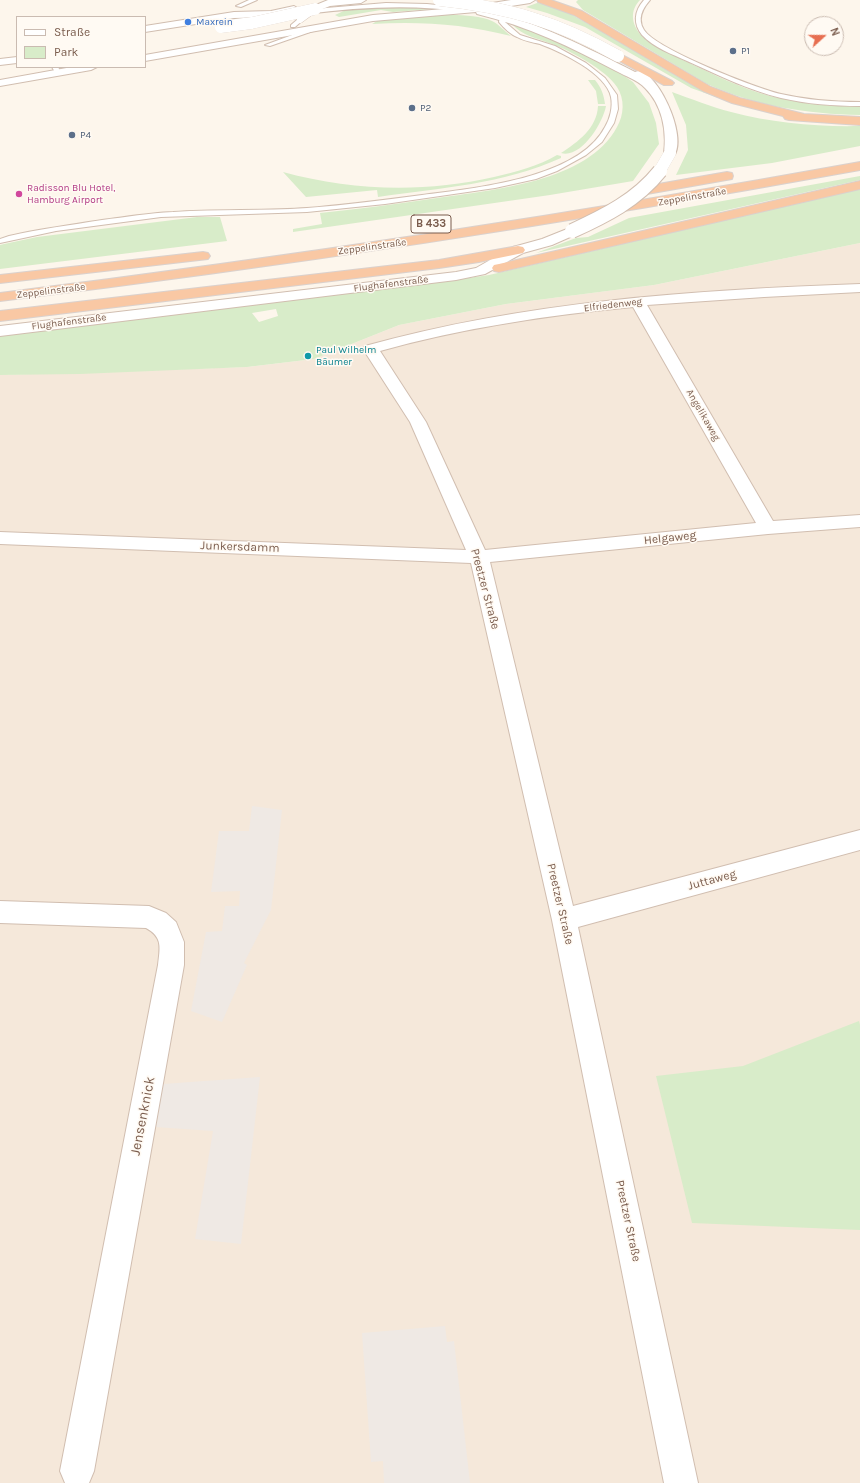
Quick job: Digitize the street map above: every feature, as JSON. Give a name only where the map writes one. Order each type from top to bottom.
[{"type":"highway","points":[[542,0],[578,14],[707,89],[736,100],[804,117]]},
{"type":"highway","points":[[570,0],[569,2],[578,14]]},
{"type":"highway","points":[[618,56],[680,89]]},
{"type":"highway","points":[[697,96],[739,109],[767,114],[860,121]]},
{"type":"highway","name":"Zeppelinstraße","points":[[0,297],[243,266],[479,232],[692,198],[860,166]]},
{"type":"highway","name":"Zeppelinstraße","points":[[615,195],[740,173]]},
{"type":"highway","points":[[480,271],[860,185]]},
{"type":"highway","points":[[0,316],[439,264],[518,250]]},
{"type":"highway","name":"Zeppelinstraße","points":[[0,279],[216,254]]},
{"type":"street","points":[[146,39],[221,26],[254,26],[264,20],[326,1],[361,0]]},
{"type":"street","name":"Flughafenstraße","points":[[0,331],[387,285],[480,271],[518,250],[547,242],[592,223],[619,208],[643,190],[660,172],[670,153],[672,145],[667,112],[650,84],[618,56],[585,36],[536,17],[489,6],[439,0]]},
{"type":"street","points":[[146,58],[321,26],[397,15],[467,10],[530,0]]},
{"type":"street","points":[[502,17],[518,2]]},
{"type":"street","points":[[146,29],[188,22],[256,6],[306,7]]},
{"type":"street","points":[[236,10],[253,14],[285,12],[306,7]]},
{"type":"street","points":[[467,10],[502,17],[563,39],[650,84]]},
{"type":"street","points":[[0,52],[16,50]]},
{"type":"street","points":[[0,62],[16,60]]},
{"type":"street","points":[[0,82],[56,70],[80,68]]},
{"type":"street","name":"Elfriedenweg","points":[[371,349],[398,341],[515,318],[638,302],[752,293],[858,291]]},
{"type":"street","name":"Angelikaweg","points":[[638,302],[768,528]]},
{"type":"street","name":"Preetzer Straße","points":[[371,349],[418,422],[479,557],[564,920],[681,1483]]},
{"type":"street","name":"Helgaweg","points":[[479,557],[768,528],[860,521]]},
{"type":"street","name":"Junkersdamm","points":[[0,538],[479,557]]},
{"type":"street","name":"Juttaweg","points":[[564,920],[860,840]]},
{"type":"street","name":"Jensenknick","points":[[0,912],[149,917],[162,923],[170,933],[173,945],[172,965],[77,1471]]},
{"type":"lane","points":[[236,10],[254,0]]},
{"type":"lane","points":[[647,0],[640,7],[638,14],[639,27],[644,34],[660,46],[740,84],[759,91],[812,102],[860,104]]},
{"type":"lane","points":[[293,26],[306,7],[390,4],[430,5],[467,10]]},
{"type":"lane","points":[[0,241],[40,231],[152,216],[188,213],[286,211],[369,205],[500,185],[547,172],[577,158],[592,147],[609,128],[615,107],[614,97],[611,88],[604,79],[558,50],[515,34],[502,22],[502,17]]},
{"type":"lane","points":[[268,45],[321,26]]},
{"type":"shaded area","points":[[860,243],[860,1483],[0,1483],[0,375],[247,367],[314,359],[399,325],[506,304],[654,285]]},
{"type":"shaded area","points":[[252,806],[282,810],[271,910],[244,963],[247,965],[222,1022],[191,1011],[206,932],[222,931],[225,906],[239,906],[240,891],[211,892],[219,831],[249,831]]},
{"type":"shaded area","points":[[260,1077],[241,1244],[195,1239],[213,1131],[155,1127],[163,1084]]},
{"type":"shaded area","points":[[445,1326],[447,1342],[454,1341],[470,1483],[384,1483],[383,1461],[371,1462],[362,1333]]},
{"type":"green space","points":[[578,0],[640,0],[633,13],[635,26],[645,39],[662,50],[759,93],[803,103],[837,106],[860,106],[860,115],[801,111],[763,103],[725,92],[707,84],[583,10],[576,2]]},
{"type":"green space","points":[[537,3],[558,8],[571,14],[675,75],[727,101],[691,88],[585,27],[526,7]]},
{"type":"green space","points":[[379,6],[433,7],[433,9],[393,12],[381,10],[339,17],[335,15],[348,9]]},
{"type":"green space","points":[[458,15],[485,18],[500,26],[511,36],[442,24],[372,24],[377,21],[424,16]]},
{"type":"green space","points":[[512,24],[545,35],[614,69],[633,82],[649,103],[656,123],[659,144],[633,181],[550,195],[293,232],[293,229],[322,224],[320,213],[484,191],[510,187],[537,180],[562,172],[584,160],[603,146],[617,127],[621,117],[623,107],[620,92],[617,87],[605,74],[578,56],[560,47],[525,34]]},
{"type":"green space","points":[[588,80],[595,80],[602,91],[605,104],[598,104],[596,91]]},
{"type":"green space","points":[[672,92],[724,110],[779,122],[828,126],[860,126],[860,146],[772,163],[676,175],[688,150],[686,125]]},
{"type":"green space","points":[[598,106],[606,106],[601,121],[590,138],[576,151],[561,153],[586,134],[597,114]]},
{"type":"green space","points":[[557,155],[561,156],[561,158],[517,174],[448,188],[378,197],[377,190],[306,197],[283,172],[335,183],[362,186],[388,188],[441,186],[510,173],[527,168]]},
{"type":"green space","points":[[860,176],[860,180],[536,253],[576,238],[588,237],[629,218]]},
{"type":"green space","points":[[860,189],[860,243],[654,285],[506,304],[399,325],[314,359],[247,367],[80,374],[0,375],[0,336],[489,275]],"holes":[[[276,309],[278,316],[259,322],[252,313]]]},
{"type":"green space","points":[[197,217],[220,217],[227,241],[0,269],[0,245],[37,237]]},
{"type":"green space","points":[[859,1021],[860,1230],[692,1223],[656,1076],[743,1066]]},
{"type":"place","name":"Maxrein","points":[[188,22]]},
{"type":"place","name":"P1","points":[[733,51]]},
{"type":"place","name":"P2","points":[[412,108]]},
{"type":"place","name":"P4","points":[[72,135]]},
{"type":"place","name":"Radisson Blu Hotel, Hamburg Airport","points":[[19,194]]},
{"type":"place","name":"Paul Wilhelm Bäumer","points":[[308,356]]}]
